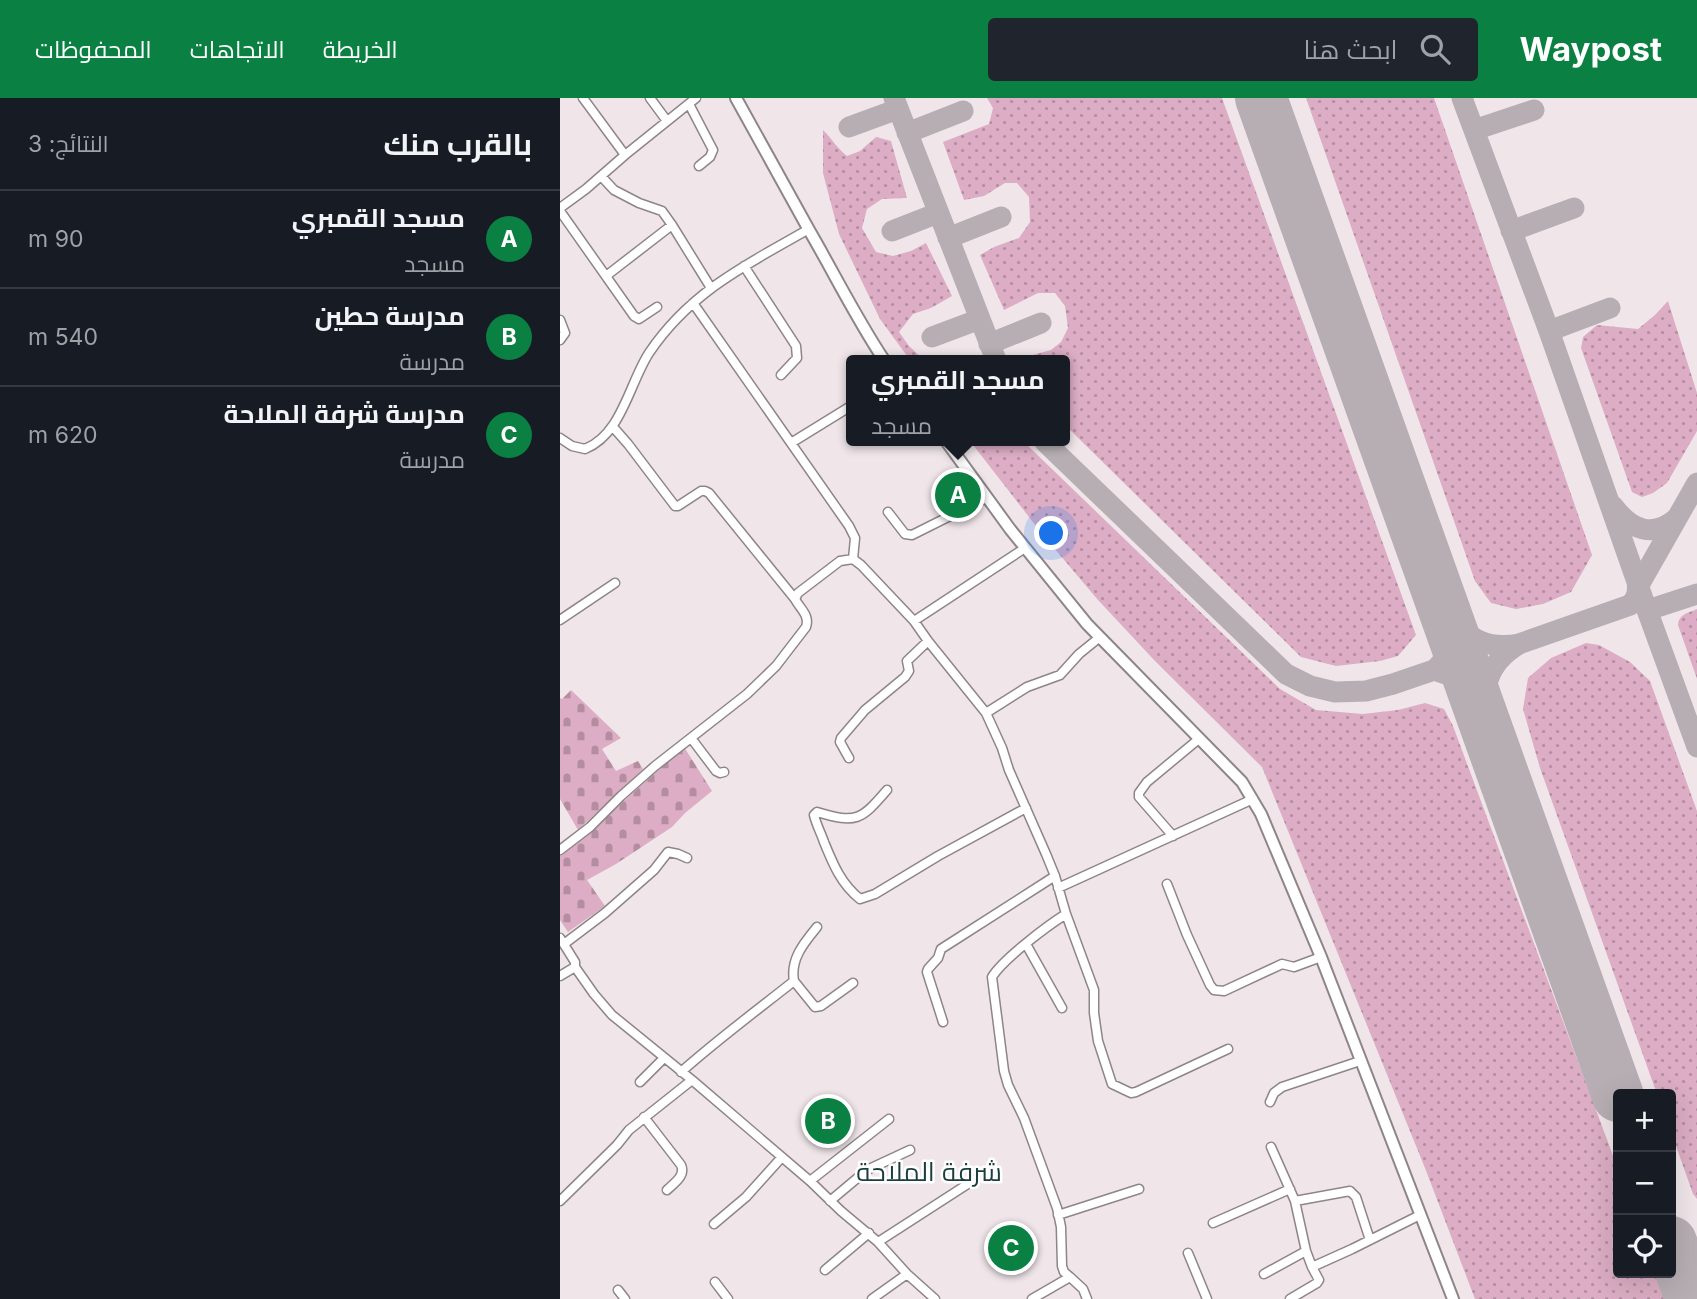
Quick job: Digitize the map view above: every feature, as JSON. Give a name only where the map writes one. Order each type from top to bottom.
[{"type":"main road","points":[[736,98],[881,355]]},
{"type":"main road","points":[[949,446],[986,499],[1087,624],[1242,782],[1253,799],[1321,957],[1453,1299]]},
{"type":"street","points":[[583,98],[625,155]]},
{"type":"street","points":[[650,98],[667,121]]},
{"type":"street","points":[[657,307],[638,319],[560,209],[692,101],[713,150],[710,157],[699,166]]},
{"type":"street","points":[[601,176],[614,190],[662,211],[711,288]]},
{"type":"street","points":[[606,276],[672,225]]},
{"type":"street","points":[[560,438],[572,446],[585,449],[603,439],[613,427],[649,353],[682,313],[711,288],[744,266],[809,229]]},
{"type":"street","points":[[744,266],[796,346],[797,358],[780,375]]},
{"type":"street","points":[[693,303],[849,526],[855,538],[853,559]]},
{"type":"street","points":[[560,320],[565,333],[560,340]]},
{"type":"street","points":[[791,443],[846,409]]},
{"type":"street","points":[[560,850],[590,827],[655,766],[747,694],[776,666],[806,627],[807,617],[795,599],[709,493],[701,491],[675,506],[613,427]]},
{"type":"street","points":[[888,512],[905,534],[912,535],[986,499]]},
{"type":"street","points":[[914,621],[1025,548]]},
{"type":"street","points":[[795,599],[807,584],[840,561],[853,559],[862,565],[914,621],[986,713],[1055,876],[1094,990],[1097,1034],[1112,1084],[1136,1093],[1228,1049]]},
{"type":"street","points":[[560,620],[615,583]]},
{"type":"street","points":[[986,713],[1027,687],[1060,675],[1079,654],[1100,637]]},
{"type":"street","points":[[849,758],[840,742],[841,738],[865,710],[905,677],[909,671],[907,661],[928,641]]},
{"type":"street","points":[[691,738],[716,771],[724,772]]},
{"type":"street","points":[[1172,836],[1139,797],[1139,793],[1147,782],[1199,738]]},
{"type":"street","points":[[887,790],[859,817],[844,818],[817,812],[814,815],[835,870],[850,891],[860,899],[875,894],[1026,808]]},
{"type":"street","points":[[1058,888],[1253,799]]},
{"type":"street","points":[[687,858],[668,852],[654,870],[605,913],[562,941],[575,962],[575,967],[612,1015],[810,1181],[869,1233],[907,1275],[936,1299]]},
{"type":"street","points":[[943,1022],[927,972],[938,958],[941,949],[1055,876]]},
{"type":"street","points":[[1167,884],[1214,990],[1224,991],[1282,964],[1294,967],[1321,957]]},
{"type":"street","points":[[1066,914],[1004,962],[992,977],[1006,1077],[1024,1118],[1058,1214],[1064,1272],[1083,1289],[1087,1299]]},
{"type":"street","points":[[817,927],[797,955],[793,969],[794,981],[815,1007],[821,1006],[853,983]]},
{"type":"street","points":[[1026,944],[1062,1008]]},
{"type":"street","points":[[560,976],[575,967]]},
{"type":"street","points":[[681,1072],[794,981]]},
{"type":"street","points":[[640,1082],[664,1058]]},
{"type":"street","points":[[1270,1102],[1282,1087],[1360,1061]]},
{"type":"street","points":[[560,1201],[629,1130],[692,1080]]},
{"type":"street","points":[[644,1117],[683,1169],[667,1191]]},
{"type":"street","points":[[810,1181],[889,1119]]},
{"type":"street","points":[[1271,1147],[1295,1201],[1306,1251],[1319,1280],[1290,1299]]},
{"type":"street","points":[[830,1201],[867,1170],[910,1150]]},
{"type":"street","points":[[714,1224],[746,1197],[782,1157]]},
{"type":"street","points":[[878,1242],[974,1180]]},
{"type":"street","points":[[560,1188],[567,1194]]},
{"type":"street","points":[[1058,1214],[1139,1189]]},
{"type":"street","points":[[1213,1223],[1290,1189]]},
{"type":"street","points":[[1295,1201],[1350,1192],[1356,1197],[1370,1240]]},
{"type":"street","points":[[1312,1267],[1420,1215]]},
{"type":"street","points":[[825,1270],[869,1233]]},
{"type":"street","points":[[1264,1274],[1306,1251]]},
{"type":"street","points":[[1188,1254],[1207,1299]]},
{"type":"street","points":[[872,1299],[907,1275]]},
{"type":"street","points":[[1032,1299],[1070,1277]]},
{"type":"street","points":[[715,1282],[728,1299]]},
{"type":"street","points":[[618,1290],[625,1299]]},
{"type":"green space","points":[[987,98],[1222,98],[1416,635],[1398,656],[1336,666],[1301,657],[1070,430],[1070,355],[1033,355],[1051,350],[1061,342],[1068,328],[1065,306],[1055,293],[1038,293],[1004,310],[980,255],[1019,238],[1030,222],[1029,197],[1017,183],[1005,183],[984,196],[964,200],[943,142],[989,124],[993,108]]},
{"type":"green space","points":[[1306,98],[1434,98],[1592,555],[1571,592],[1543,604],[1516,609],[1491,603],[1475,581]]},
{"type":"green space","points":[[823,130],[847,156],[860,151],[876,137],[891,141],[907,198],[882,199],[867,209],[862,228],[876,252],[893,256],[926,243],[952,296],[913,314],[899,332],[919,355],[906,355],[880,319],[839,234],[823,173]]},
{"type":"green space","points":[[1668,301],[1697,393],[1697,431],[1667,483],[1642,497],[1632,492],[1581,348],[1583,337],[1597,325],[1638,329]]},
{"type":"green space","points":[[974,446],[1028,446],[1280,689],[1316,710],[1363,714],[1398,710],[1425,703],[1444,709],[1453,726],[1613,1156],[1613,1278],[1657,1278],[1664,1299],[1475,1299],[1425,1168],[1262,767],[1098,600]]},
{"type":"green space","points":[[1697,609],[1697,679],[1678,625],[1682,616]]},
{"type":"green space","points":[[1586,643],[1599,645],[1630,662],[1650,681],[1697,811],[1697,1199],[1676,1146],[1676,1089],[1655,1089],[1540,768],[1523,709],[1528,678],[1551,658]]},
{"type":"green space","points":[[571,690],[621,738],[602,749],[616,771],[638,761],[643,769],[578,830],[560,799],[560,698]]},
{"type":"green space","points":[[684,747],[712,791],[672,827],[587,880],[605,906],[568,932],[560,920],[560,851],[614,810]]},
{"type":"taxiway","points":[[894,98],[994,355]]},
{"type":"taxiway","points":[[1462,98],[1549,331],[1697,747]]},
{"type":"taxiway","points":[[849,127],[898,109]]},
{"type":"taxiway","points":[[1474,130],[1534,110]]},
{"type":"taxiway","points":[[907,133],[963,111]]},
{"type":"taxiway","points":[[1511,231],[1574,208]]},
{"type":"taxiway","points":[[892,231],[938,213]]},
{"type":"taxiway","points":[[948,238],[1001,217]]},
{"type":"taxiway","points":[[1549,331],[1610,308]]},
{"type":"taxiway","points":[[932,337],[980,319]]},
{"type":"taxiway","points":[[989,344],[1041,323]]},
{"type":"taxiway","points":[[1049,446],[1286,674],[1310,686],[1335,692],[1366,691],[1434,670],[1458,678],[1474,690]]},
{"type":"taxiway","points":[[1639,585],[1697,483]]},
{"type":"taxiway","points":[[1613,506],[1627,521],[1643,529],[1659,528],[1677,518]]},
{"type":"taxiway","points":[[1519,644],[1630,605],[1637,594],[1637,580]]},
{"type":"taxiway","points":[[1651,609],[1697,594]]},
{"type":"taxiway","points":[[1447,618],[1488,644],[1519,644],[1499,661],[1488,680],[1485,701],[1486,727]]},
{"type":"taxiway","points":[[1434,670],[1447,653],[1451,630]]},
{"type":"taxiway","points":[[1676,1242],[1697,1257]]},
{"type":"runway","points":[[1261,98],[1615,1089]]},
{"type":"runway","points":[[1676,1256],[1691,1299]]},
{"type":"place","name":"مسجد القمبري","points":[[958,495]]},
{"type":"place","name":"مدرسة حطين","points":[[828,1121]]},
{"type":"place","name":"مدرسة شرفة الملاحة","points":[[1011,1248]]},
{"type":"district","name":"شرفة الملاحة","points":[[929,1171]]}]
